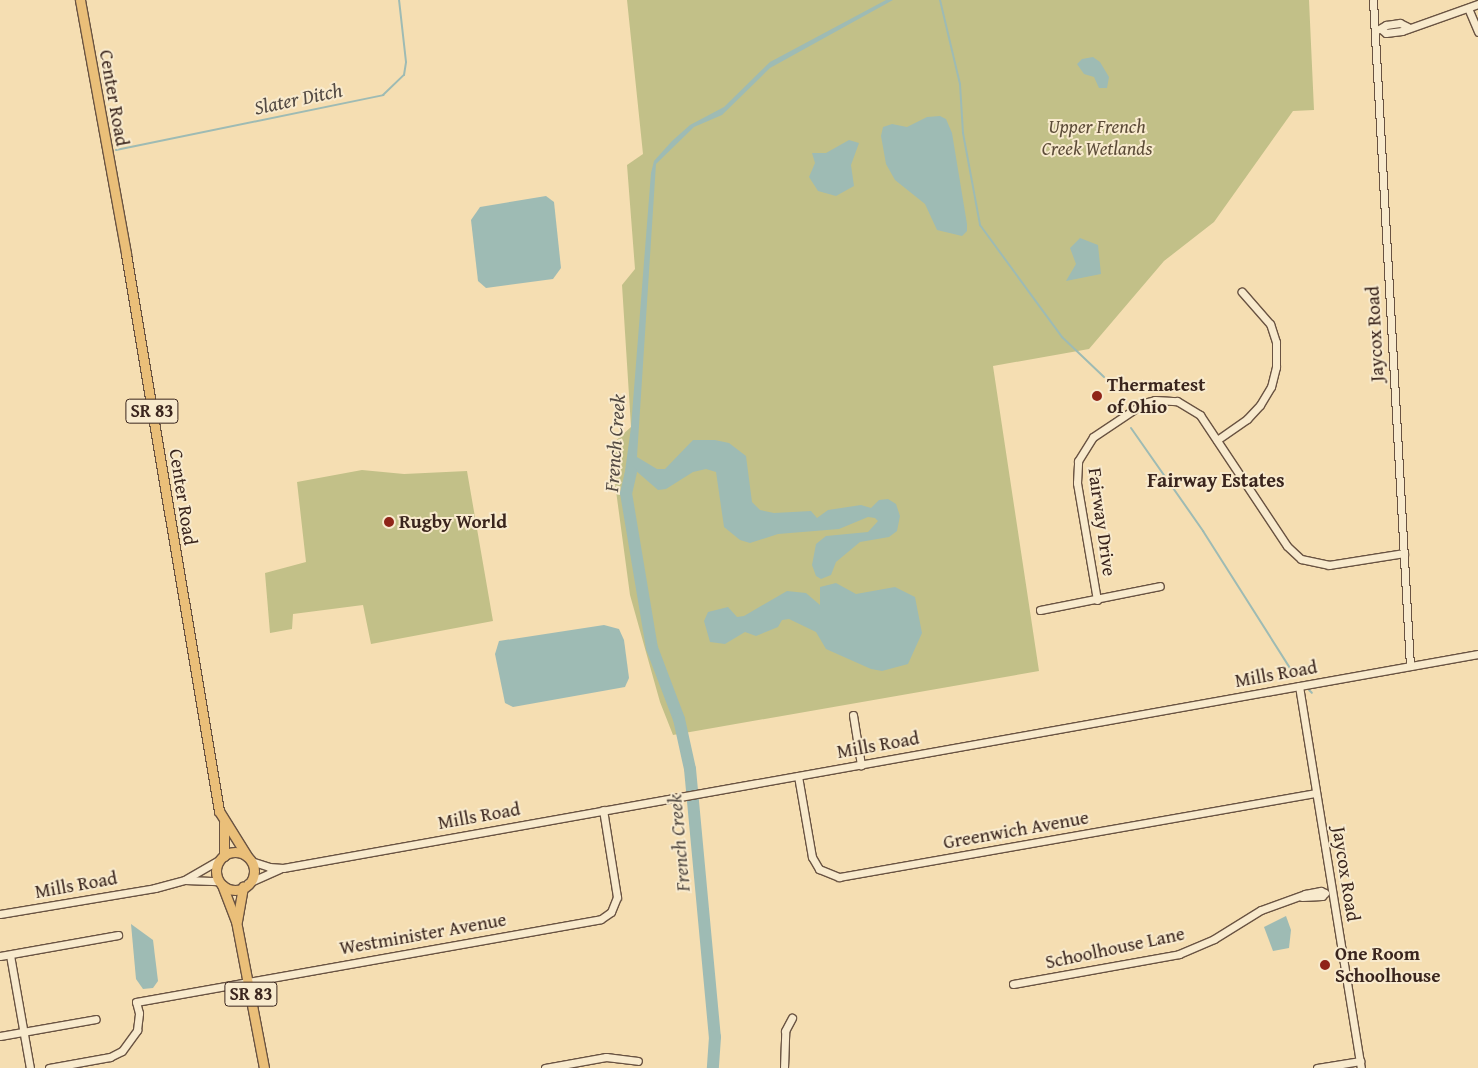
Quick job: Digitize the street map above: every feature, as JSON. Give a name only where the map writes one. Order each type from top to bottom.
[{"type":"main road","name":"Center Road","points":[[80,0],[126,254],[219,811],[224,822],[249,859]]},
{"type":"main road","name":"Center Road","points":[[221,858],[224,822]]},
{"type":"main road","points":[[235,852],[249,859],[253,872],[246,885],[233,889],[221,883],[216,870],[221,858],[235,852]]},
{"type":"main road","name":"SR 83","points":[[221,883],[236,921],[264,1068]]},
{"type":"main road","name":"SR 83","points":[[236,921],[246,885]]},
{"type":"street","name":"Jaycox Road","points":[[1373,0],[1378,29],[1410,666]]},
{"type":"street","points":[[1378,29],[1386,33],[1478,4]]},
{"type":"street","points":[[1468,8],[1478,32]]},
{"type":"street","points":[[1217,440],[1247,419],[1260,406],[1271,387],[1276,367],[1276,342],[1270,324],[1242,292]]},
{"type":"street","name":"Fairway Drive","points":[[1097,600],[1076,476],[1080,455],[1088,442],[1144,403],[1163,399],[1190,406],[1217,440],[1287,546],[1301,559],[1329,565],[1404,554]]},
{"type":"street","points":[[1040,610],[1160,586]]},
{"type":"street","name":"Mills Road","points":[[249,859],[269,867],[283,868],[1478,654]]},
{"type":"street","name":"Jaycox Road","points":[[1299,686],[1329,893],[1360,1064]]},
{"type":"street","points":[[853,715],[861,765]]},
{"type":"street","name":"Greenwich Avenue","points":[[798,776],[812,857],[819,870],[839,877],[1316,793]]},
{"type":"street","name":"Westminister Avenue","points":[[49,1068],[110,1057],[122,1051],[137,1030],[139,1013],[136,1002],[601,919],[611,912],[617,897],[603,810]]},
{"type":"street","name":"Mills Road","points":[[0,914],[155,888],[186,880],[221,858]]},
{"type":"street","name":"Mills Road","points":[[246,885],[283,868]]},
{"type":"street","name":"Mills Road","points":[[186,880],[221,883]]},
{"type":"street","name":"Schoolhouse Lane","points":[[1013,984],[1179,954],[1214,939],[1261,910],[1302,897],[1315,898],[1329,893]]},
{"type":"street","points":[[0,956],[118,935]]},
{"type":"street","points":[[10,954],[30,1068]]},
{"type":"street","points":[[784,1068],[785,1031],[792,1018]]},
{"type":"street","points":[[0,1036],[96,1019]]},
{"type":"street","points":[[544,1068],[606,1057],[638,1061]]},
{"type":"street","points":[[1317,1068],[1360,1064]]},
{"type":"green space","name":"Upper French Creek Wetlands","points":[[627,0],[1309,0],[1314,110],[1293,111],[1214,222],[1164,261],[1089,349],[993,366],[1039,671],[673,735],[660,702],[630,595],[610,446],[631,427],[622,285],[635,269],[627,165],[643,154]]},
{"type":"green space","name":"Rugby World","points":[[362,470],[404,474],[467,471],[493,621],[371,644],[363,605],[293,614],[292,629],[270,633],[265,573],[306,562],[297,482]]},
{"type":"water","points":[[886,0],[893,0],[770,68],[722,115],[694,127],[656,164],[637,457],[657,469],[665,469],[693,440],[715,440],[729,443],[746,456],[752,502],[760,510],[774,513],[811,511],[817,518],[828,510],[861,505],[871,508],[879,500],[888,499],[896,504],[900,516],[897,531],[889,537],[860,542],[836,562],[831,575],[821,579],[816,576],[812,565],[816,544],[826,536],[868,532],[878,521],[875,518],[868,517],[839,529],[778,534],[750,543],[740,540],[724,527],[716,472],[706,469],[693,472],[666,489],[658,490],[635,470],[631,488],[623,486],[631,427],[651,173],[654,161],[672,141],[690,125],[724,107],[770,62]]},
{"type":"water","points":[[1093,57],[1100,62],[1109,77],[1107,88],[1099,88],[1094,77],[1084,74],[1077,64],[1082,59]]},
{"type":"water","points":[[940,116],[946,119],[952,133],[967,224],[967,231],[962,236],[937,230],[925,204],[895,180],[886,164],[881,136],[883,127],[892,124],[907,127],[927,117]]},
{"type":"water","points":[[849,140],[859,143],[851,165],[854,186],[836,196],[818,191],[809,177],[815,163],[812,153],[826,153]]},
{"type":"water","points":[[546,196],[554,202],[561,268],[553,279],[486,288],[478,281],[471,220],[480,207]]},
{"type":"water","points":[[1080,238],[1098,245],[1101,274],[1066,281],[1076,264],[1070,248]]},
{"type":"water","points":[[836,583],[856,594],[895,587],[915,597],[922,633],[908,664],[882,671],[871,669],[826,649],[816,632],[789,619],[782,620],[778,627],[756,636],[745,632],[725,644],[710,642],[704,621],[708,612],[728,607],[737,617],[744,616],[787,591],[806,593],[820,605],[820,587]]},
{"type":"water","points":[[604,625],[619,629],[624,640],[629,678],[625,687],[513,707],[505,703],[495,654],[499,641]]},
{"type":"water","points":[[1286,916],[1291,930],[1289,948],[1273,951],[1264,927]]},
{"type":"water","points":[[131,924],[153,940],[158,981],[153,988],[143,989],[136,979]]},
{"type":"waterway","name":"Slater Ditch","points":[[116,150],[383,95],[404,75],[406,62],[399,0]]},
{"type":"waterway","points":[[940,0],[960,84],[963,133],[980,225],[1062,337],[1104,377]]},
{"type":"waterway","points":[[1131,428],[1203,531],[1293,673]]},
{"type":"waterway","name":"French Creek","points":[[631,472],[626,493],[652,648],[679,719],[690,769],[715,1037],[713,1068]]},
{"type":"waterway","points":[[1309,690],[1312,693]]},
{"type":"place","name":"Thermatest of Ohio","points":[[1097,396]]},
{"type":"place","name":"Rugby World","points":[[389,522]]},
{"type":"place","name":"One Room Schoolhouse","points":[[1325,965]]},
{"type":"district","name":"Fairway Estates","points":[[1216,479]]}]
